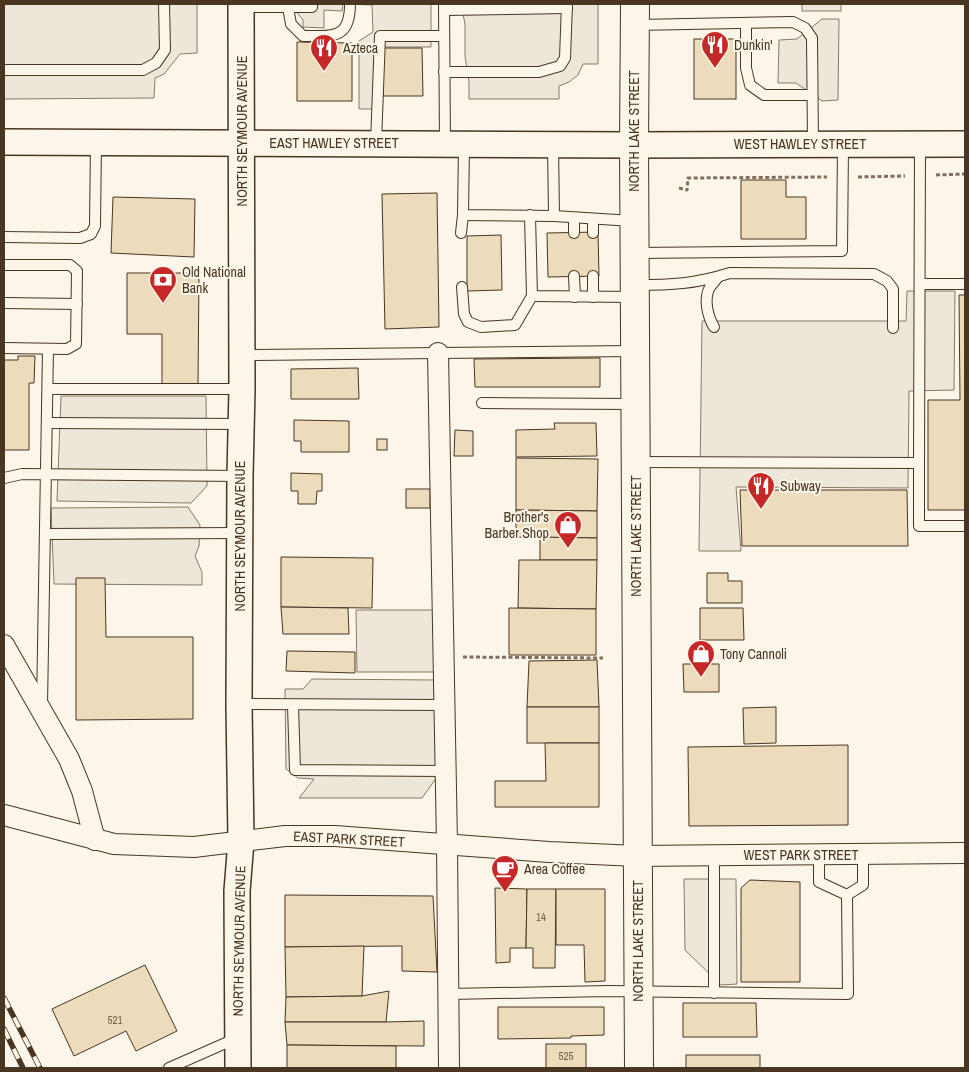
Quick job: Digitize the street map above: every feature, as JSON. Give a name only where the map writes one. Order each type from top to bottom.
[{"type":"main road","name":"NORTH LAKE STREET","points":[[635,14],[634,253],[638,1068]]},
{"type":"street","name":"NORTH SEYMOUR AVENUE","points":[[238,1068],[237,891],[241,841],[239,704],[242,389],[241,6]]},
{"type":"street","name":"EAST HAWLEY STREET","points":[[4,142],[634,145]]},
{"type":"street","name":"WEST HAWLEY STREET","points":[[634,145],[965,144]]},
{"type":"street","points":[[438,353],[445,706],[449,1068]]},
{"type":"street","points":[[4,645],[69,759],[82,791],[95,840]]},
{"type":"street","name":"EAST PARK STREET","points":[[4,815],[114,844],[194,847],[285,836],[335,836],[548,852],[638,856]]},
{"type":"street","name":"WEST PARK STREET","points":[[638,856],[965,854]]},
{"type":"lane","points":[[4,70],[143,70],[156,63],[165,50],[164,4]]},
{"type":"lane","points":[[241,6],[312,7],[312,4]]},
{"type":"lane","points":[[288,7],[291,24],[303,36],[333,36],[345,29],[350,16],[350,4]]},
{"type":"lane","points":[[444,72],[539,72],[560,66],[565,58],[567,6],[444,7],[444,72],[463,215],[461,233]]},
{"type":"lane","points":[[635,14],[746,23],[793,22],[805,28],[812,38],[812,144]]},
{"type":"lane","points":[[746,23],[746,68],[750,85],[764,95],[812,95]]},
{"type":"lane","points":[[376,143],[380,36],[444,36]]},
{"type":"lane","points":[[4,237],[80,238],[91,234],[95,226],[96,142]]},
{"type":"lane","points":[[553,144],[554,216]]},
{"type":"lane","points":[[634,253],[842,251],[843,144]]},
{"type":"lane","points":[[920,144],[919,526],[965,526]]},
{"type":"lane","points":[[463,215],[530,215],[634,221]]},
{"type":"lane","points":[[462,288],[464,314],[468,322],[481,328],[515,325],[532,296],[530,215]]},
{"type":"lane","points":[[574,218],[574,232]]},
{"type":"lane","points":[[593,219],[593,232]]},
{"type":"lane","points":[[4,265],[70,265],[77,271],[76,344],[67,349],[4,348]]},
{"type":"lane","points":[[532,296],[593,297],[690,283],[730,273],[874,274],[887,281],[892,289],[892,328]]},
{"type":"lane","points":[[574,276],[575,297]]},
{"type":"lane","points":[[593,276],[593,297]]},
{"type":"lane","points":[[714,328],[708,317],[707,300],[709,288],[719,276]]},
{"type":"lane","points":[[920,284],[965,284]]},
{"type":"lane","points":[[4,303],[77,304]]},
{"type":"lane","points":[[42,712],[48,349]]},
{"type":"lane","points":[[242,356],[635,351]]},
{"type":"lane","points":[[48,389],[242,389]]},
{"type":"lane","points":[[482,403],[635,404]]},
{"type":"lane","points":[[47,423],[241,424]]},
{"type":"lane","points":[[636,462],[919,463]]},
{"type":"lane","points":[[4,478],[22,474],[240,476]]},
{"type":"lane","points":[[45,534],[240,533]]},
{"type":"lane","points":[[239,704],[445,706]]},
{"type":"lane","points":[[293,705],[295,770],[446,771]]},
{"type":"lane","points":[[847,895],[863,885],[863,854]]},
{"type":"lane","points":[[714,855],[714,993]]},
{"type":"lane","points":[[819,855],[819,882],[847,895]]},
{"type":"lane","points":[[449,994],[638,991],[848,994],[847,895]]},
{"type":"lane","points":[[169,1068],[238,1038]]},
{"type":"path","points":[[679,188],[687,190],[688,178]]},
{"type":"path","points":[[444,657],[603,658]]},
{"type":"shaded area","points":[[4,4],[197,4],[197,53],[180,54],[164,74],[155,78],[154,98],[4,99]]},
{"type":"shaded area","points":[[290,4],[343,4],[342,11],[324,10],[324,28],[303,27],[303,20]]},
{"type":"shaded area","points":[[343,4],[431,4],[431,47],[381,47],[382,109],[359,109],[359,41],[373,32],[372,5]]},
{"type":"shaded area","points":[[461,4],[598,4],[598,64],[583,64],[578,75],[569,82],[559,86],[559,99],[469,99],[469,82],[465,56],[465,24]]},
{"type":"shaded area","points":[[802,4],[841,4],[841,11],[802,11]]},
{"type":"shaded area","points":[[822,19],[839,19],[838,100],[822,101],[796,83],[778,83],[779,40],[797,39]]},
{"type":"shaded area","points":[[907,291],[955,291],[954,390],[909,391],[908,488],[736,487],[741,551],[699,551],[702,321],[906,321]]},
{"type":"shaded area","points":[[61,396],[206,396],[207,486],[191,503],[57,501]]},
{"type":"shaded area","points":[[188,507],[200,525],[199,546],[195,556],[202,572],[202,585],[54,584],[51,508]]},
{"type":"shaded area","points":[[356,610],[437,610],[436,672],[357,672]]},
{"type":"shaded area","points":[[312,679],[434,680],[437,777],[422,798],[299,798],[314,779],[298,778],[286,769],[285,689],[303,689]]},
{"type":"shaded area","points":[[684,879],[736,879],[737,984],[721,985],[685,950]]},
{"type":"building","name":"Dunkin'","points":[[694,39],[736,39],[736,99],[694,99]]},
{"type":"building","name":"Azteca","points":[[297,42],[352,43],[352,101],[297,101]]},
{"type":"building","points":[[383,48],[422,48],[423,96],[383,96]]},
{"type":"building","points":[[741,180],[786,180],[786,197],[806,197],[806,239],[741,239]]},
{"type":"building","points":[[437,193],[439,327],[385,329],[382,194]]},
{"type":"building","points":[[113,197],[195,199],[194,257],[111,253]]},
{"type":"building","points":[[598,232],[599,276],[548,277],[547,233]]},
{"type":"building","points":[[501,235],[502,290],[467,291],[467,236]]},
{"type":"building","name":"Old National Bank","points":[[127,273],[199,273],[198,385],[162,385],[162,334],[127,334]]},
{"type":"building","points":[[959,295],[965,295],[965,510],[928,510],[928,400],[960,400]]},
{"type":"building","points":[[18,356],[35,356],[34,383],[29,383],[29,450],[4,450],[4,360],[18,360]]},
{"type":"building","points":[[600,358],[600,387],[475,387],[474,359]]},
{"type":"building","points":[[358,368],[359,399],[291,399],[291,369]]},
{"type":"building","points":[[294,420],[349,421],[349,452],[301,452],[301,441],[294,441]]},
{"type":"building","points":[[554,423],[596,423],[597,456],[516,457],[516,430],[555,429]]},
{"type":"building","points":[[455,430],[473,431],[473,456],[454,456]]},
{"type":"building","points":[[377,439],[387,439],[387,450],[377,450]]},
{"type":"building","points":[[516,458],[598,459],[597,511],[516,510]]},
{"type":"building","points":[[291,473],[322,474],[322,491],[317,491],[316,504],[298,504],[298,491],[291,491]]},
{"type":"building","points":[[406,489],[430,489],[430,508],[406,508]]},
{"type":"building","points":[[740,490],[907,490],[908,546],[742,546]]},
{"type":"building","points":[[516,510],[597,511],[597,538],[516,537]]},
{"type":"building","name":"Brother's Barber Shop","points":[[540,537],[597,538],[597,560],[540,560]]},
{"type":"building","points":[[281,557],[373,558],[372,608],[281,607]]},
{"type":"building","points":[[519,560],[597,560],[596,609],[518,608]]},
{"type":"building","points":[[707,573],[728,573],[728,581],[742,581],[742,603],[707,603]]},
{"type":"building","points":[[76,578],[105,578],[106,637],[193,637],[193,719],[76,720]]},
{"type":"building","points":[[281,607],[348,608],[349,634],[283,634]]},
{"type":"building","points":[[509,608],[596,609],[596,655],[509,655]]},
{"type":"building","points":[[700,608],[743,608],[744,640],[700,640]]},
{"type":"building","points":[[287,651],[355,652],[355,673],[286,671]]},
{"type":"building","points":[[597,660],[599,707],[527,707],[529,661]]},
{"type":"building","name":"Tony Cannoli","points":[[683,664],[719,664],[719,692],[684,692]]},
{"type":"building","points":[[527,707],[599,707],[599,743],[527,743]]},
{"type":"building","points":[[776,707],[776,743],[744,744],[743,708]]},
{"type":"building","points":[[545,743],[599,743],[599,807],[495,807],[495,781],[546,781]]},
{"type":"building","points":[[848,745],[848,825],[689,826],[688,747]]},
{"type":"building","points":[[750,880],[800,882],[800,982],[741,982],[741,888]]},
{"type":"building","points":[[495,888],[527,889],[526,948],[510,948],[510,962],[496,963]]},
{"type":"building","points":[[527,889],[556,889],[555,968],[533,968],[533,948],[526,948]]},
{"type":"building","points":[[556,889],[605,889],[605,981],[585,982],[584,945],[556,945]]},
{"type":"building","points":[[285,895],[433,896],[437,972],[402,971],[402,946],[285,947]]},
{"type":"building","points":[[364,946],[362,996],[286,997],[285,947]]},
{"type":"building","points":[[145,965],[177,1031],[136,1051],[126,1031],[74,1056],[52,1009]]},
{"type":"building","points":[[389,991],[386,1022],[285,1022],[286,997],[362,996]]},
{"type":"building","points":[[683,1003],[756,1003],[757,1037],[683,1037]]},
{"type":"building","points":[[498,1007],[604,1007],[604,1035],[571,1036],[571,1038],[498,1039]]},
{"type":"building","points":[[424,1021],[424,1046],[287,1045],[285,1022]]},
{"type":"building","points":[[546,1044],[586,1044],[586,1068],[546,1068]]},
{"type":"building","points":[[287,1045],[396,1046],[396,1068],[287,1068]]},
{"type":"building","points":[[686,1055],[760,1055],[760,1068],[686,1068]]},
{"type":"railway","points":[[4,998],[40,1068]]},
{"type":"railway","points":[[4,1029],[23,1068]]},
{"type":"place","name":"Dunkin'","points":[[715,69]]},
{"type":"place","name":"Azteca","points":[[324,72]]},
{"type":"place","name":"Old National Bank","points":[[163,304]]},
{"type":"place","name":"Subway","points":[[761,510]]},
{"type":"place","name":"Brother's Barber Shop","points":[[568,549]]},
{"type":"place","name":"Tony Cannoli","points":[[701,678]]},
{"type":"place","name":"Area Coffee","points":[[505,893]]}]
